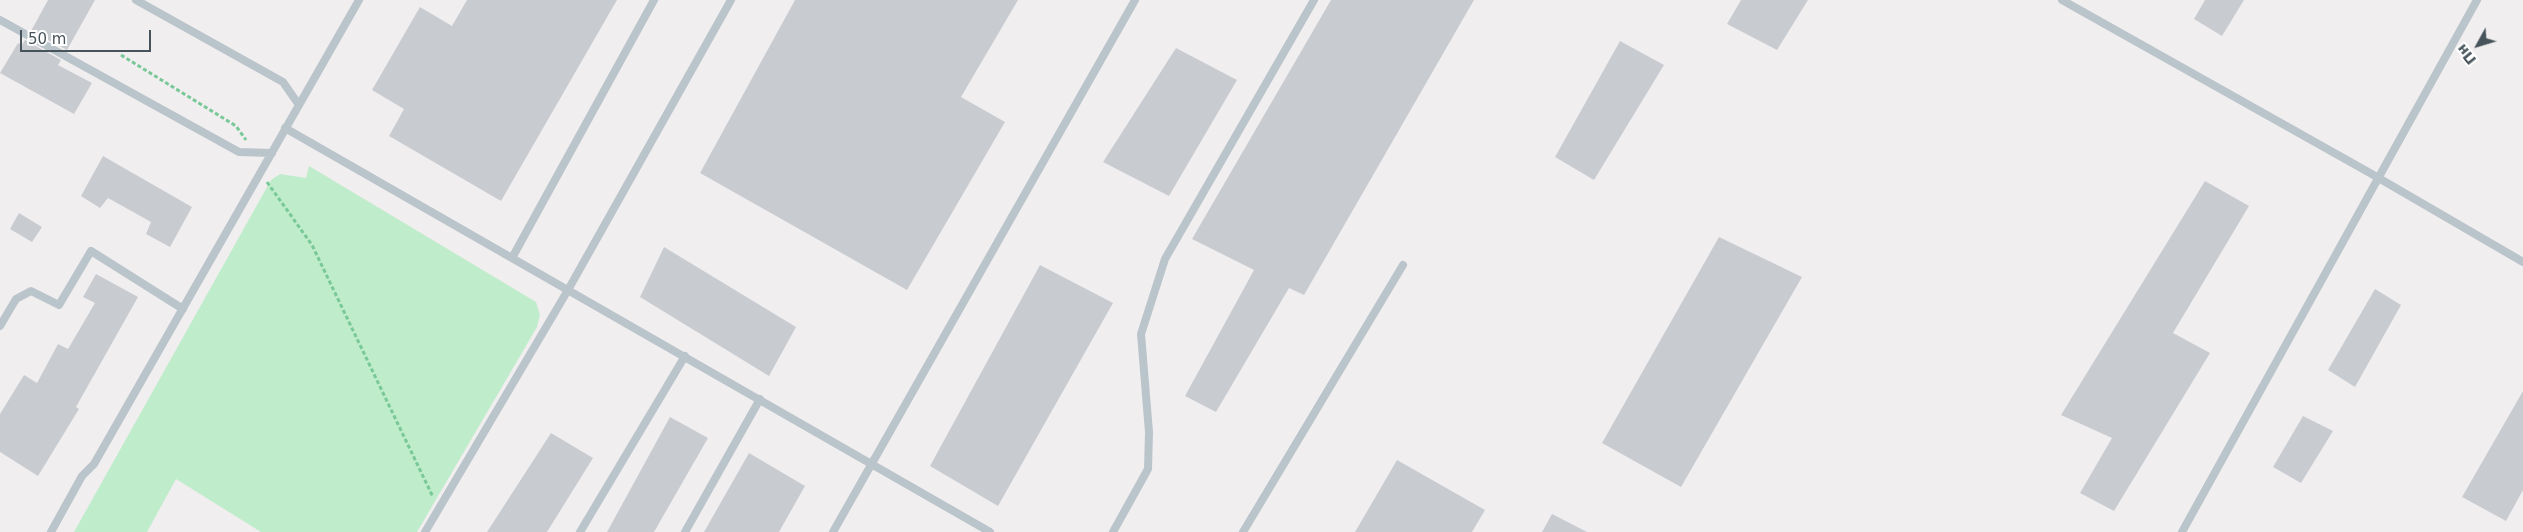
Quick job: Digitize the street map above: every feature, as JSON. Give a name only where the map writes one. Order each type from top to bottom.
[{"type":"lane","points":[[136,0],[284,82],[299,105]]},
{"type":"lane","points":[[51,532],[82,476],[94,464],[359,0]]},
{"type":"lane","points":[[512,258],[654,0]]},
{"type":"lane","points":[[425,532],[568,290],[731,0]]},
{"type":"lane","points":[[833,532],[1134,0]]},
{"type":"lane","points":[[1113,532],[1148,470],[1149,432],[1142,334],[1165,259],[1314,0]]},
{"type":"lane","points":[[2062,0],[2377,177],[2523,262]]},
{"type":"lane","points":[[2182,532],[2377,177],[2477,0]]},
{"type":"lane","points":[[0,20],[240,152],[272,153]]},
{"type":"lane","points":[[285,128],[990,532]]},
{"type":"lane","points":[[0,326],[16,299],[31,291],[59,305],[91,251],[183,308]]},
{"type":"lane","points":[[1243,532],[1403,265]]},
{"type":"lane","points":[[580,532],[685,356]]},
{"type":"lane","points":[[685,532],[760,399]]},
{"type":"path","points":[[121,55],[236,126],[255,152]]},
{"type":"path","points":[[260,172],[312,245],[438,509]]},
{"type":"green space","points":[[309,166],[536,302],[540,315],[537,327],[417,532],[261,532],[176,479],[147,532],[74,532],[271,180],[280,174],[306,178]]},
{"type":"building","points":[[48,0],[95,0],[67,50],[31,31]]},
{"type":"building","points":[[467,0],[617,0],[501,201],[389,136],[404,109],[372,90],[420,7],[452,26]]},
{"type":"building","points":[[795,0],[1018,0],[961,97],[1005,122],[907,290],[700,173]]},
{"type":"building","points":[[1331,0],[1474,0],[1304,295],[1289,288],[1216,412],[1185,396],[1254,270],[1192,239]]},
{"type":"building","points":[[1741,0],[1808,0],[1777,50],[1727,24]]},
{"type":"building","points":[[2205,0],[2244,0],[2222,36],[2194,19]]},
{"type":"building","points":[[25,40],[61,60],[58,65],[92,83],[74,114],[0,73],[18,43],[22,45]]},
{"type":"building","points":[[1620,41],[1664,65],[1594,180],[1555,157]]},
{"type":"building","points":[[1176,48],[1237,80],[1169,196],[1103,162]]},
{"type":"building","points":[[103,156],[192,207],[170,247],[146,234],[151,222],[108,198],[100,208],[81,196]]},
{"type":"building","points":[[2205,181],[2249,206],[2173,333],[2210,353],[2114,511],[2080,493],[2112,438],[2061,415]]},
{"type":"building","points":[[19,213],[42,227],[32,242],[10,229]]},
{"type":"building","points":[[1719,237],[1802,277],[1681,487],[1602,443]]},
{"type":"building","points":[[664,247],[796,327],[769,376],[640,297]]},
{"type":"building","points":[[1040,265],[1113,303],[998,506],[930,466]]},
{"type":"building","points":[[96,274],[138,297],[76,407],[79,409],[38,476],[0,452],[0,414],[24,375],[37,383],[58,344],[68,349],[95,303],[83,297]]},
{"type":"building","points":[[2375,289],[2401,305],[2355,387],[2328,370]]},
{"type":"building","points":[[2523,391],[2523,490],[2506,521],[2462,497]]},
{"type":"building","points":[[2303,416],[2333,431],[2301,483],[2273,467]]},
{"type":"building","points":[[670,417],[708,438],[654,532],[607,532]]},
{"type":"building","points":[[551,433],[593,458],[547,532],[487,532]]},
{"type":"building","points":[[749,453],[805,486],[779,532],[704,532]]},
{"type":"building","points":[[1397,460],[1485,510],[1472,532],[1355,532]]},
{"type":"building","points":[[1552,514],[1587,532],[1542,532]]}]
